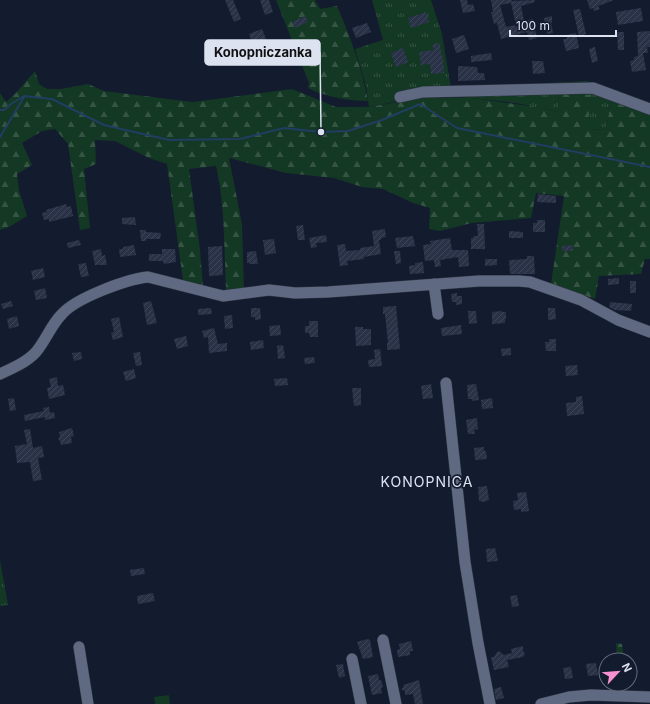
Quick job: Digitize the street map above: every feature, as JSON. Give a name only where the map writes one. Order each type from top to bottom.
[{"type":"street","points":[[400,97],[423,92],[593,88],[650,109]]},
{"type":"street","points":[[0,374],[18,366],[36,352],[60,315],[75,303],[116,286],[143,278],[154,278],[223,296],[269,290],[328,292],[479,281],[530,282],[575,298],[618,320],[650,332]]},
{"type":"street","points":[[434,284],[438,314]]},
{"type":"street","points":[[446,383],[466,562],[478,643],[490,704]]},
{"type":"street","points":[[383,640],[396,704]]},
{"type":"street","points":[[79,647],[88,704]]},
{"type":"street","points":[[352,659],[361,704]]},
{"type":"street","points":[[541,704],[569,697],[591,695],[650,697]]},
{"type":"green space","points":[[276,0],[315,0],[320,9],[337,6],[359,64],[368,101],[337,98],[308,88],[309,83]]},
{"type":"green space","points":[[372,0],[431,0],[442,34],[451,88],[587,81],[650,105],[650,115],[611,101],[606,130],[588,129],[559,92],[558,112],[508,102],[455,97],[402,100],[369,107],[366,86],[355,49],[383,40]]},
{"type":"green space","points":[[35,71],[39,84],[47,89],[61,89],[88,84],[104,91],[193,102],[292,89],[336,107],[369,107],[420,98],[472,98],[537,107],[558,112],[559,92],[590,95],[588,129],[606,130],[611,101],[650,115],[650,259],[645,259],[641,274],[599,276],[595,299],[551,284],[564,196],[536,193],[531,218],[472,223],[440,231],[429,229],[430,208],[413,203],[383,189],[362,187],[334,178],[286,173],[229,158],[242,224],[244,290],[226,289],[223,211],[216,166],[189,169],[200,250],[203,287],[183,280],[167,164],[149,158],[115,141],[95,140],[96,164],[84,169],[90,228],[80,230],[68,144],[55,129],[42,131],[22,143],[32,165],[17,174],[19,190],[27,216],[9,227],[0,230],[0,93],[6,102]]},
{"type":"green space","points":[[0,560],[8,605],[0,606]]},
{"type":"green space","points":[[616,643],[622,644],[623,652],[617,652]]},
{"type":"green space","points":[[169,695],[170,704],[155,704],[154,697]]},
{"type":"building","points":[[225,0],[233,0],[241,19],[234,22]]},
{"type":"building","points":[[260,0],[269,0],[273,12],[265,15]]},
{"type":"building","points":[[460,0],[467,0],[468,5],[473,4],[475,11],[463,13]]},
{"type":"building","points":[[491,0],[534,0],[535,2],[521,6],[524,21],[533,19],[537,38],[529,40],[527,32],[501,39],[497,23],[494,24],[491,12],[493,12]],"holes":[[[511,3],[516,25],[506,27],[500,5]]]},
{"type":"building","points":[[587,0],[612,1],[598,6],[600,9],[594,11],[593,8],[590,9]]},
{"type":"building","points":[[641,8],[643,21],[618,25],[616,12]]},
{"type":"building","points":[[580,9],[586,34],[579,36],[573,10]]},
{"type":"building","points":[[426,12],[429,22],[411,28],[408,18]]},
{"type":"building","points":[[305,16],[308,22],[295,28],[292,22]]},
{"type":"building","points":[[552,16],[551,23],[553,33],[547,34],[544,18]]},
{"type":"building","points":[[367,23],[371,32],[356,38],[352,28]]},
{"type":"building","points":[[262,29],[266,39],[253,45],[249,34]]},
{"type":"building","points":[[650,31],[650,47],[647,47],[648,53],[643,53],[646,70],[632,72],[630,61],[634,60],[634,57],[638,56],[637,32]]},
{"type":"building","points":[[617,32],[624,32],[624,50],[618,50]]},
{"type":"building","points":[[576,33],[579,48],[566,51],[563,39],[567,39],[566,35]]},
{"type":"building","points":[[464,35],[469,49],[456,53],[452,39]]},
{"type":"building","points":[[439,43],[443,59],[444,73],[431,74],[430,64],[421,65],[419,52],[434,50],[432,45]]},
{"type":"building","points":[[595,47],[598,61],[592,63],[589,49]]},
{"type":"building","points":[[403,48],[408,62],[396,67],[391,53]]},
{"type":"building","points":[[491,53],[492,60],[471,62],[471,56]]},
{"type":"building","points":[[532,61],[543,61],[545,73],[533,74]]},
{"type":"building","points":[[458,66],[477,67],[478,73],[484,73],[485,80],[458,81]]},
{"type":"building","points":[[538,194],[556,196],[556,203],[537,202]]},
{"type":"building","points":[[66,204],[67,207],[71,206],[73,216],[49,222],[49,219],[44,220],[42,213],[47,212],[46,210]]},
{"type":"building","points":[[135,217],[136,225],[122,224],[122,218]]},
{"type":"building","points":[[537,220],[545,220],[545,232],[533,232],[533,223],[537,223]]},
{"type":"building","points":[[477,224],[484,224],[485,249],[471,249],[471,238],[478,236]]},
{"type":"building","points":[[303,225],[305,240],[298,240],[296,226]]},
{"type":"building","points":[[385,229],[386,237],[379,240],[381,254],[364,257],[364,259],[347,261],[348,265],[340,266],[337,245],[345,244],[346,251],[360,250],[360,248],[374,246],[372,231]]},
{"type":"building","points":[[140,230],[161,233],[160,239],[146,239],[146,241],[141,241]]},
{"type":"building","points":[[509,231],[523,232],[523,238],[509,238]]},
{"type":"building","points":[[326,235],[327,242],[316,243],[317,247],[311,248],[309,238]]},
{"type":"building","points":[[413,236],[415,246],[397,248],[395,238]]},
{"type":"building","points":[[450,238],[452,250],[468,250],[469,266],[459,267],[458,257],[440,260],[441,266],[435,267],[434,260],[425,261],[423,245],[431,244],[430,241]]},
{"type":"building","points":[[274,239],[276,253],[265,255],[263,240]]},
{"type":"building","points":[[79,240],[81,245],[68,248],[67,243]]},
{"type":"building","points":[[134,245],[136,255],[120,257],[119,249]]},
{"type":"building","points":[[573,245],[573,251],[562,251],[562,246]]},
{"type":"building","points":[[222,246],[223,275],[209,276],[208,247]]},
{"type":"building","points":[[101,249],[102,256],[105,255],[107,265],[95,265],[92,251]]},
{"type":"building","points":[[162,249],[175,249],[176,262],[164,264],[163,261],[149,261],[149,254],[162,254]]},
{"type":"building","points":[[256,251],[258,264],[247,263],[247,252]]},
{"type":"building","points":[[394,251],[400,251],[401,263],[396,264]]},
{"type":"building","points":[[527,256],[534,256],[535,274],[510,274],[509,260],[527,259]]},
{"type":"building","points":[[485,259],[497,259],[497,265],[485,266]]},
{"type":"building","points":[[423,262],[424,273],[410,274],[409,266],[415,265],[415,263]]},
{"type":"building","points":[[86,263],[89,276],[81,277],[78,264]]},
{"type":"building","points":[[43,268],[45,277],[33,280],[31,271]]},
{"type":"building","points":[[619,278],[619,284],[608,285],[608,279]]},
{"type":"building","points":[[630,281],[636,281],[636,293],[630,293]]},
{"type":"building","points":[[45,288],[47,298],[36,300],[34,291]]},
{"type":"building","points":[[457,293],[457,296],[462,296],[462,304],[456,305],[456,302],[452,302],[451,294]]},
{"type":"building","points":[[11,301],[13,306],[3,309],[1,304]]},
{"type":"building","points":[[151,301],[157,323],[147,325],[143,303]]},
{"type":"building","points":[[610,302],[632,304],[631,311],[615,310],[609,307]]},
{"type":"building","points":[[396,306],[400,349],[387,350],[388,343],[383,307]]},
{"type":"building","points":[[211,308],[212,314],[198,315],[198,309]]},
{"type":"building","points":[[251,308],[260,308],[261,319],[255,320],[255,317],[251,317]]},
{"type":"building","points":[[548,308],[555,308],[556,319],[548,320]]},
{"type":"building","points":[[468,311],[476,311],[477,323],[469,324]]},
{"type":"building","points":[[492,312],[506,312],[505,323],[492,324]]},
{"type":"building","points":[[232,315],[233,328],[225,329],[224,316]]},
{"type":"building","points":[[17,316],[19,326],[9,329],[7,319]]},
{"type":"building","points":[[119,317],[123,337],[113,340],[111,333],[114,332],[111,319]]},
{"type":"building","points":[[309,321],[318,321],[318,337],[310,337],[309,333],[305,333],[305,326],[309,326]]},
{"type":"building","points":[[280,325],[281,335],[270,336],[269,326]]},
{"type":"building","points":[[461,325],[462,334],[442,336],[441,328]]},
{"type":"building","points":[[355,327],[371,329],[371,345],[356,346]]},
{"type":"building","points":[[214,328],[218,344],[227,343],[227,351],[209,353],[208,337],[204,338],[202,331]]},
{"type":"building","points":[[186,336],[188,346],[177,349],[174,339]]},
{"type":"building","points":[[549,339],[556,339],[556,351],[546,351],[545,342],[549,342]]},
{"type":"building","points":[[263,340],[264,348],[251,350],[250,342]]},
{"type":"building","points":[[283,345],[285,358],[278,359],[277,346]]},
{"type":"building","points":[[511,348],[511,355],[502,356],[501,349]]},
{"type":"building","points":[[380,349],[382,366],[369,367],[368,360],[375,359],[374,350]]},
{"type":"building","points":[[81,352],[82,359],[74,361],[72,353]]},
{"type":"building","points":[[140,352],[142,365],[136,366],[133,353]]},
{"type":"building","points":[[314,357],[315,363],[305,364],[304,358]]},
{"type":"building","points":[[577,365],[578,375],[566,376],[565,366]]},
{"type":"building","points":[[134,369],[136,378],[126,381],[123,372]]},
{"type":"building","points":[[57,377],[58,386],[63,385],[65,395],[49,399],[47,388],[51,387],[49,379]]},
{"type":"building","points":[[287,378],[288,385],[275,386],[274,379]]},
{"type":"building","points":[[431,384],[433,398],[423,399],[421,386]]},
{"type":"building","points":[[476,384],[479,400],[472,401],[472,399],[468,399],[467,385]]},
{"type":"building","points":[[352,388],[361,388],[361,405],[354,406]]},
{"type":"building","points":[[582,396],[584,414],[567,416],[566,403],[576,402],[576,397]]},
{"type":"building","points":[[14,398],[16,410],[10,411],[8,399]]},
{"type":"building","points":[[492,398],[493,408],[482,409],[481,400]]},
{"type":"building","points":[[49,407],[50,413],[54,412],[55,418],[45,420],[45,417],[25,421],[24,415],[44,411],[43,408]]},
{"type":"building","points":[[477,418],[478,429],[474,430],[475,434],[468,434],[466,420]]},
{"type":"building","points":[[72,428],[74,436],[71,437],[72,443],[61,445],[58,439],[60,437],[59,432]]},
{"type":"building","points":[[30,429],[33,448],[42,446],[44,457],[38,458],[42,480],[33,481],[30,462],[17,463],[15,446],[27,444],[24,430]]},
{"type":"building","points":[[484,447],[487,459],[475,460],[474,448]]},
{"type":"building","points":[[487,486],[489,500],[484,502],[479,501],[478,487]]},
{"type":"building","points":[[526,492],[529,511],[521,512],[521,509],[514,510],[513,501],[518,500],[517,493]]},
{"type":"building","points":[[495,548],[498,561],[487,562],[486,549]]},
{"type":"building","points":[[144,568],[145,574],[131,576],[130,570]]},
{"type":"building","points":[[153,593],[155,601],[138,604],[137,596]]},
{"type":"building","points":[[517,595],[519,606],[512,607],[510,596]]},
{"type":"building","points":[[367,639],[370,640],[373,657],[363,659],[357,642]]},
{"type":"building","points":[[411,641],[413,651],[410,651],[410,655],[398,657],[397,650],[400,649],[399,644]]},
{"type":"building","points":[[523,646],[523,651],[525,654],[523,657],[507,660],[509,667],[494,670],[491,657],[494,657],[497,652],[499,651],[504,655],[512,653],[511,649]]},
{"type":"building","points":[[596,663],[598,675],[588,676],[586,664]]},
{"type":"building","points":[[343,664],[345,676],[339,678],[336,665]]},
{"type":"building","points":[[571,667],[573,678],[565,679],[563,668]]},
{"type":"building","points":[[378,674],[379,680],[381,680],[383,687],[381,688],[382,693],[372,695],[368,676]]},
{"type":"building","points":[[419,680],[423,704],[415,704],[413,694],[405,695],[405,691],[401,689],[404,687],[403,685]]},
{"type":"building","points":[[501,687],[504,698],[496,700],[494,689]]},
{"type":"waterway","points":[[0,110],[4,110],[24,96],[52,99],[104,125],[169,140],[240,139],[284,128],[321,132],[348,131],[382,120],[420,104],[457,128],[650,167]]},
{"type":"waterway","points":[[0,137],[24,97]]},
{"type":"place","name":"Konopniczanka","points":[[321,132]]},
{"type":"district","name":"KONOPNICA","points":[[427,482]]}]
